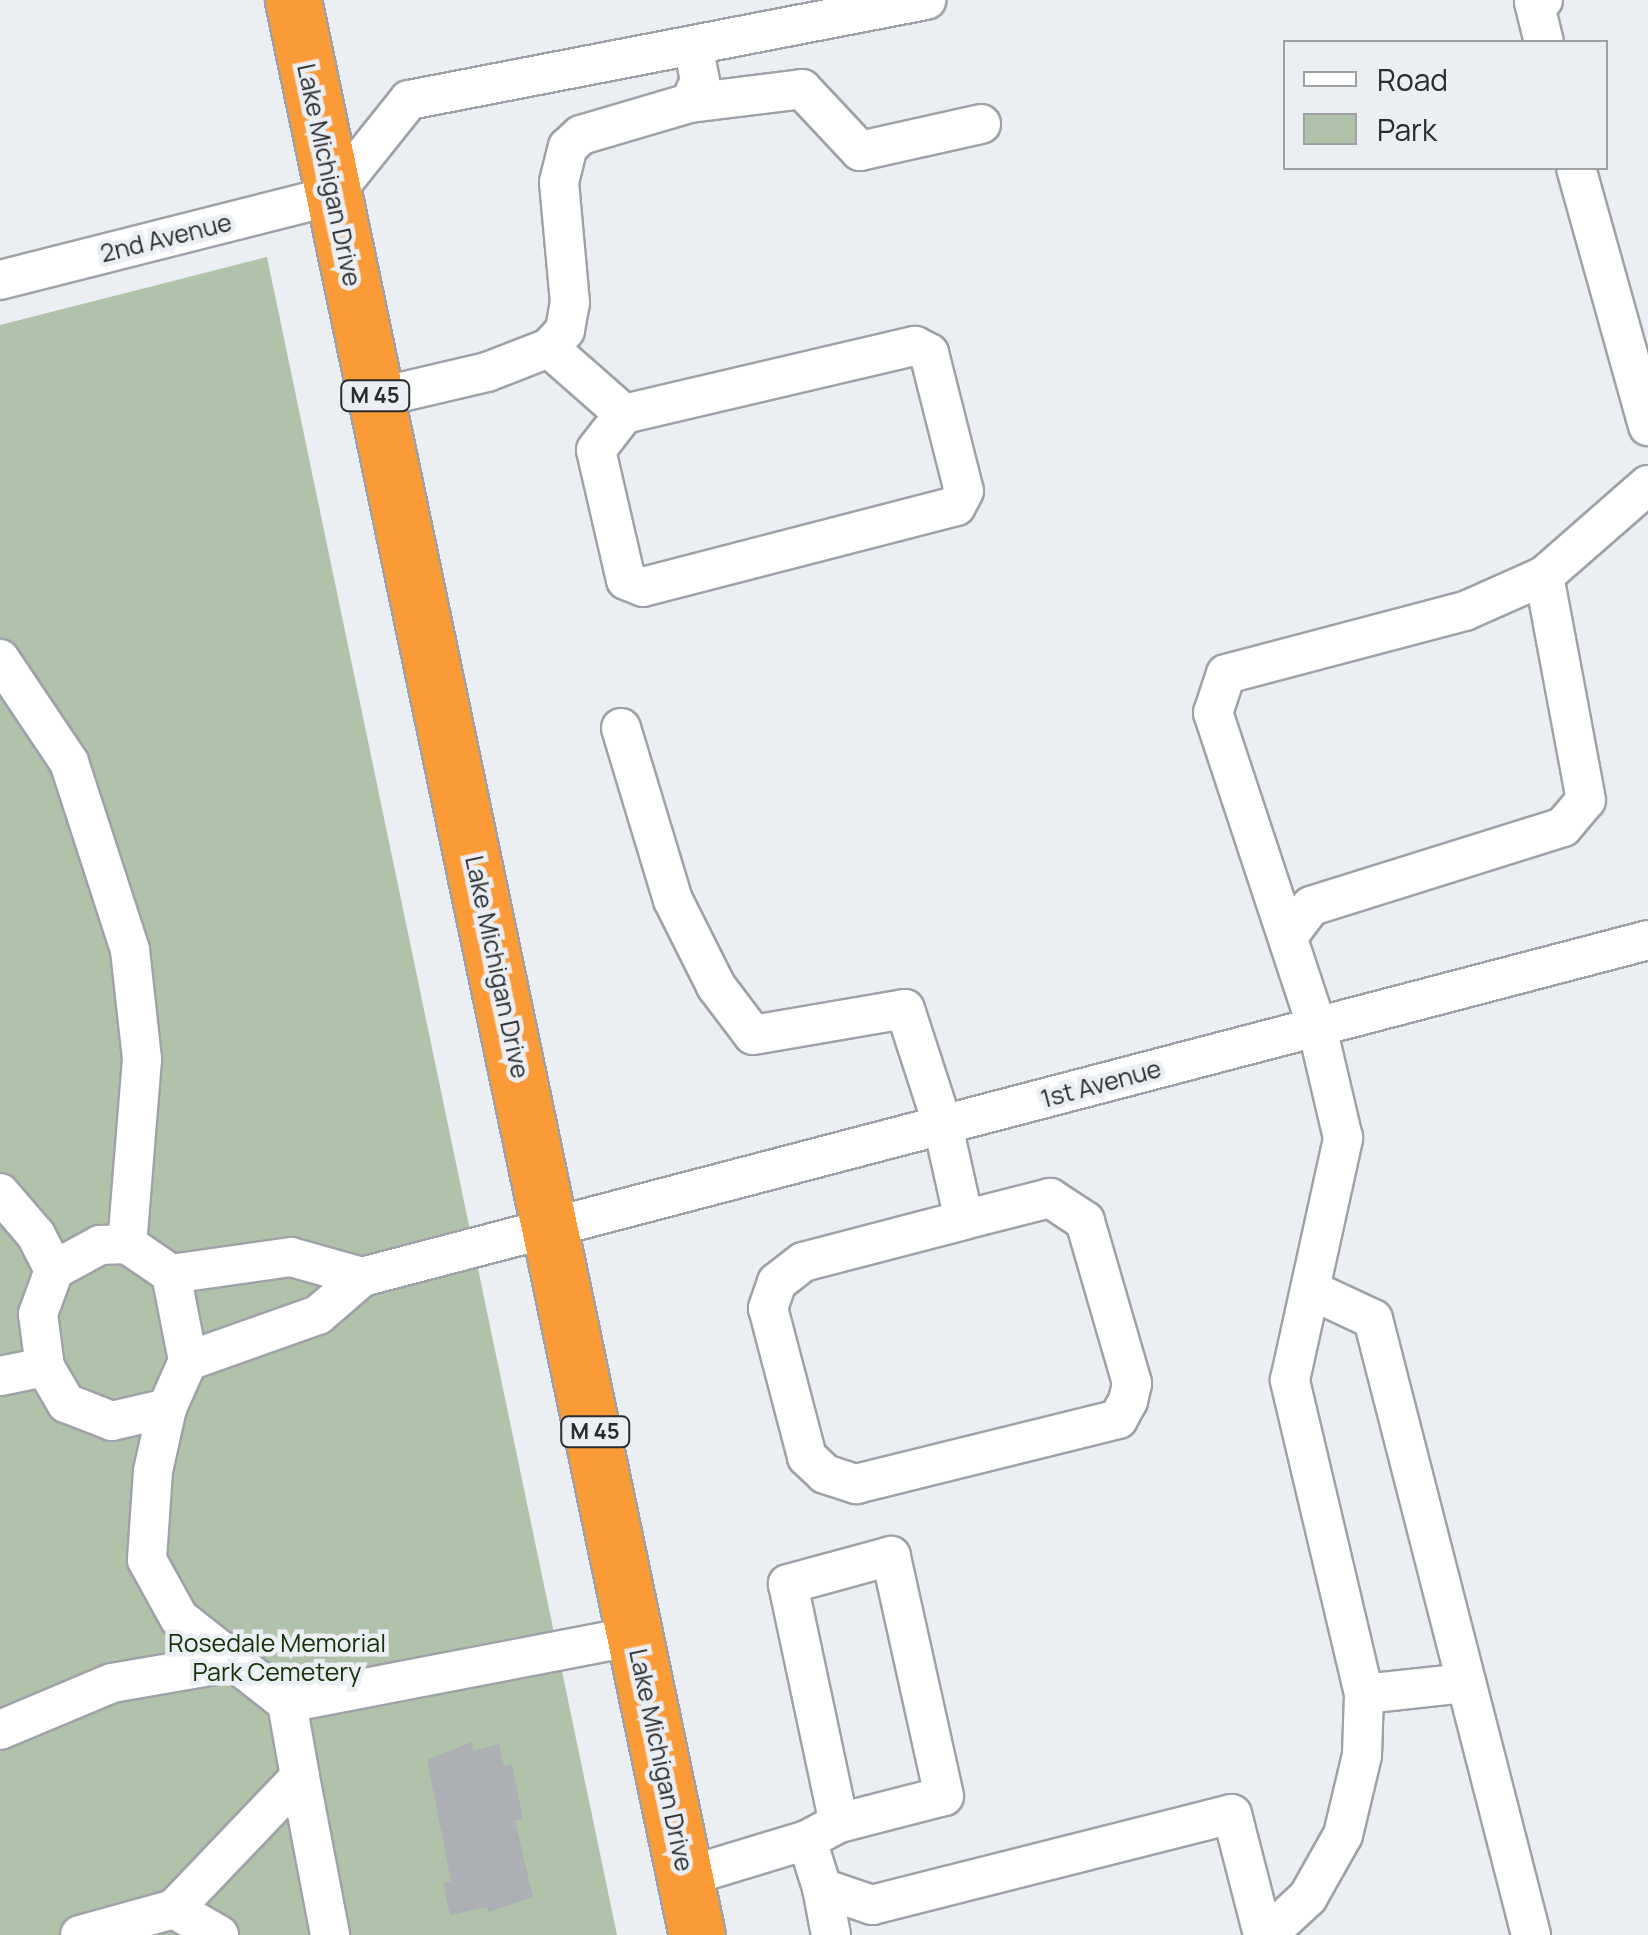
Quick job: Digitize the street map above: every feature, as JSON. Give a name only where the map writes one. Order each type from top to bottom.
[{"type":"highway","name":"Lake Michigan Drive","points":[[292,0],[554,1228],[696,1935]]},
{"type":"street","points":[[332,196],[409,100],[926,0]]},
{"type":"street","points":[[1543,0],[1534,2],[1544,40]]},
{"type":"street","points":[[690,103],[700,82],[692,46]]},
{"type":"street","points":[[376,398],[486,372],[549,348],[565,330],[570,303],[559,182],[568,147],[581,135],[690,103],[802,89],[860,150],[981,124]]},
{"type":"street","points":[[1577,170],[1648,426]]},
{"type":"street","name":"2nd Avenue","points":[[0,280],[332,196]]},
{"type":"street","points":[[915,346],[929,353],[964,491],[956,506],[643,587],[626,580],[596,450],[624,414],[915,346]]},
{"type":"street","points":[[549,348],[624,414]]},
{"type":"street","points":[[822,1888],[872,1906],[1232,1814],[1265,1935],[1308,1897],[1343,1836],[1362,1755],[1364,1694],[1290,1380],[1313,1291],[1343,1138],[1317,1027],[1289,935],[1257,860],[1213,713],[1226,674],[1465,611],[1544,576],[1648,485]]},
{"type":"street","points":[[1289,935],[1311,906],[1563,827],[1586,800],[1544,576]]},
{"type":"street","points":[[0,658],[69,762],[130,950],[142,1060],[127,1244]]},
{"type":"street","points":[[621,728],[673,900],[716,986],[753,1034],[905,1009],[942,1126],[964,1220]]},
{"type":"street","name":"1st Avenue","points":[[362,1277],[1648,940]]},
{"type":"street","points":[[0,1193],[36,1235],[54,1270]]},
{"type":"street","points":[[1050,1198],[1085,1221],[1132,1383],[1128,1402],[1118,1419],[856,1484],[825,1474],[807,1457],[768,1308],[778,1282],[803,1262],[964,1220],[1050,1198]]},
{"type":"street","points":[[167,1408],[112,1420],[66,1403],[45,1367],[38,1314],[54,1270],[100,1245],[127,1244],[171,1274],[291,1257],[362,1277]]},
{"type":"street","points":[[171,1274],[188,1361],[167,1408],[153,1471],[147,1560],[179,1618],[287,1703],[330,1935]]},
{"type":"street","points":[[188,1361],[318,1315],[362,1277]]},
{"type":"street","points":[[1313,1291],[1372,1319],[1530,1935]]},
{"type":"street","points":[[0,1376],[45,1367]]},
{"type":"street","points":[[685,1877],[823,1832],[944,1796],[891,1556],[788,1584],[823,1832],[822,1888],[831,1935]]},
{"type":"street","points":[[287,1703],[636,1636]]},
{"type":"street","points":[[0,1730],[112,1683],[234,1662]]},
{"type":"street","points":[[1364,1694],[1466,1682]]},
{"type":"street","points":[[80,1935],[174,1909],[300,1777]]},
{"type":"street","points":[[174,1909],[219,1935]]},
{"type":"green space","name":"Rosedale Memorial Park Cemetery","points":[[267,257],[617,1935],[0,1935],[0,325]]},
{"type":"building","points":[[472,1742],[473,1751],[499,1744],[504,1766],[512,1764],[523,1819],[515,1821],[533,1897],[488,1912],[487,1907],[450,1915],[443,1883],[451,1881],[427,1760]]}]
